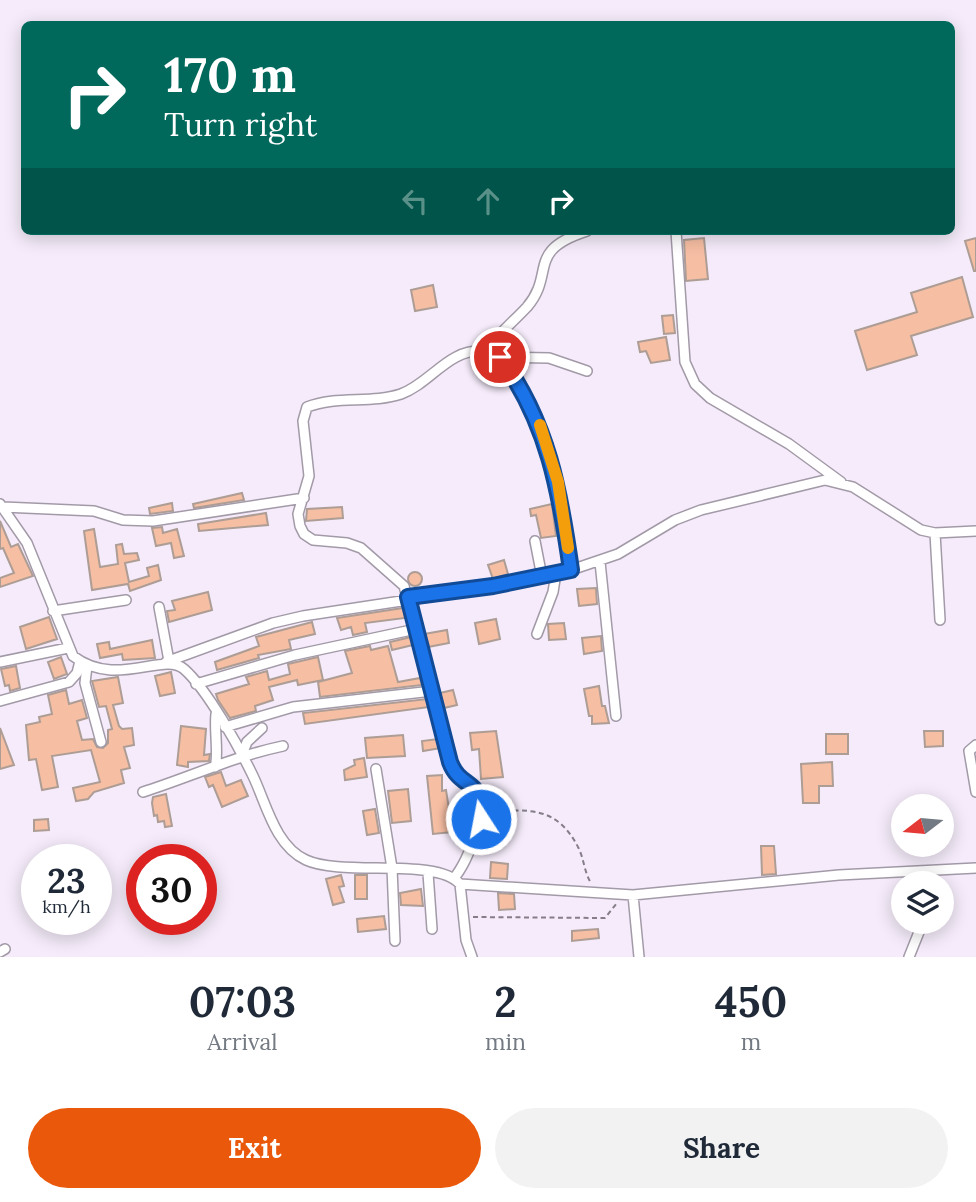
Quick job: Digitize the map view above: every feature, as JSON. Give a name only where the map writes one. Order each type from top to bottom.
[{"type":"street","points":[[486,351],[500,330],[532,299],[546,260],[556,244],[577,235]]},
{"type":"street","points":[[676,235],[685,362],[695,384],[710,398],[789,444],[842,483],[921,530],[935,533],[976,531]]},
{"type":"street","points":[[472,957],[457,881],[481,813],[476,788],[454,771],[408,597],[398,579],[361,548],[347,543],[313,540],[304,534],[298,514],[309,476],[303,421],[307,407],[342,399],[401,394],[415,387],[452,358],[486,351],[500,357],[549,358],[587,371]]},
{"type":"street","points":[[500,357],[539,423],[550,452],[558,482],[571,570]]},
{"type":"street","points":[[2,505],[27,543],[68,648],[83,663],[125,671],[168,661],[274,623],[571,570],[600,562],[675,520],[701,510],[812,482],[825,480],[842,483]]},
{"type":"street","points":[[2,505],[94,511],[123,520],[153,521],[304,498]]},
{"type":"street","points":[[935,533],[940,620]]},
{"type":"street","points":[[535,541],[542,577]]},
{"type":"street","points":[[600,562],[616,716]]},
{"type":"street","points":[[537,634],[553,593],[556,573]]},
{"type":"street","points":[[53,611],[126,600]]},
{"type":"street","points":[[159,607],[168,661]]},
{"type":"street","points":[[196,684],[295,655],[416,629]]},
{"type":"street","points":[[0,662],[68,648]]},
{"type":"street","points":[[168,661],[184,669],[216,713],[242,755],[278,832],[302,858],[331,866],[446,873],[457,881],[622,895],[891,873]]},
{"type":"street","points":[[0,701],[69,682],[83,663]]},
{"type":"street","points":[[83,663],[85,683],[102,742]]},
{"type":"street","points":[[225,727],[293,707],[432,691]]},
{"type":"street","points":[[215,767],[218,760],[213,735],[216,713]]},
{"type":"street","points":[[242,755],[247,742],[262,728]]},
{"type":"street","points":[[143,792],[242,755],[283,746]]},
{"type":"street","points":[[972,748],[976,792]]},
{"type":"street","points":[[376,769],[392,868],[395,941]]},
{"type":"street","points":[[930,871],[976,868]]},
{"type":"street","points":[[428,873],[432,929]]},
{"type":"street","points":[[633,895],[639,957]]},
{"type":"street","points":[[909,957],[918,934]]},
{"type":"path","points":[[481,813],[526,810],[547,813],[571,836],[579,849],[587,877],[597,893]]},
{"type":"path","points":[[464,917],[605,918],[622,895]]},
{"type":"building","points":[[704,238],[708,279],[686,281],[684,240]]},
{"type":"building","points":[[976,238],[976,271],[974,271],[965,241]]},
{"type":"building","points":[[962,277],[973,317],[911,336],[917,355],[867,370],[855,331],[917,312],[911,293]]},
{"type":"building","points":[[433,285],[437,307],[415,311],[411,290]]},
{"type":"building","points":[[673,315],[675,333],[664,334],[662,316]]},
{"type":"building","points":[[666,337],[670,360],[651,363],[646,351],[640,352],[638,342]]},
{"type":"building","points":[[242,493],[244,500],[194,508],[193,504]]},
{"type":"building","points":[[172,503],[173,511],[150,514],[149,508]]},
{"type":"building","points":[[552,504],[556,536],[541,538],[536,515],[531,516],[530,509]]},
{"type":"building","points":[[342,507],[343,518],[306,521],[307,509]]},
{"type":"building","points":[[266,513],[268,525],[199,531],[198,524]]},
{"type":"building","points":[[0,521],[11,547],[18,544],[33,576],[0,587],[0,578],[14,573],[3,548],[0,549]]},
{"type":"building","points":[[162,527],[163,533],[177,529],[184,556],[174,558],[171,543],[156,546],[152,528]]},
{"type":"building","points":[[94,529],[100,567],[118,564],[116,545],[122,544],[124,554],[137,553],[139,560],[125,563],[129,582],[149,576],[147,568],[158,565],[161,580],[130,591],[128,584],[92,590],[84,531]]},
{"type":"building","points":[[504,560],[508,574],[493,579],[488,565]]},
{"type":"building","points":[[412,572],[418,572],[422,579],[418,586],[412,586],[408,582],[408,576]]},
{"type":"building","points":[[596,588],[597,604],[579,606],[577,589]]},
{"type":"building","points":[[208,592],[212,610],[169,622],[167,611],[175,610],[172,601]]},
{"type":"building","points":[[403,608],[405,618],[365,623],[367,632],[353,635],[351,627],[341,630],[337,618]]},
{"type":"building","points":[[49,617],[57,639],[26,649],[20,627]]},
{"type":"building","points":[[496,619],[500,639],[479,644],[475,623]]},
{"type":"building","points":[[312,622],[315,634],[289,640],[291,649],[258,655],[259,658],[217,670],[215,662],[259,646],[256,637]]},
{"type":"building","points":[[564,623],[566,639],[549,640],[548,624]]},
{"type":"building","points":[[447,630],[449,643],[428,647],[424,634]]},
{"type":"building","points":[[601,636],[602,651],[584,654],[582,638]]},
{"type":"building","points":[[411,637],[413,645],[392,650],[390,642]]},
{"type":"building","points":[[152,640],[155,658],[123,660],[122,654],[100,658],[97,644],[109,642],[110,649]]},
{"type":"building","points":[[370,646],[371,650],[388,646],[398,682],[420,678],[422,685],[320,697],[318,682],[352,673],[345,651]]},
{"type":"building","points":[[61,657],[67,674],[54,679],[48,662]]},
{"type":"building","points":[[318,657],[323,680],[298,685],[297,680],[269,687],[273,700],[255,706],[256,711],[230,718],[218,700],[216,694],[249,684],[246,677],[267,671],[269,680],[290,674],[288,664]]},
{"type":"building","points":[[16,666],[20,688],[10,691],[9,685],[5,686],[1,669]]},
{"type":"building","points":[[171,672],[175,693],[160,696],[155,676]]},
{"type":"building","points":[[118,677],[123,703],[113,705],[119,726],[122,729],[132,728],[134,745],[124,747],[130,768],[121,770],[124,783],[94,792],[88,799],[76,801],[73,788],[100,782],[91,750],[52,756],[58,787],[42,790],[36,759],[29,760],[26,725],[40,722],[39,717],[52,714],[48,695],[66,690],[69,704],[82,700],[87,718],[77,721],[82,740],[93,739],[97,747],[103,748],[108,743],[108,730],[112,729],[106,706],[99,707],[92,681]]},
{"type":"building","points":[[599,686],[602,706],[605,706],[609,723],[592,724],[584,689]]},
{"type":"building","points":[[453,690],[457,705],[444,708],[440,693]]},
{"type":"building","points":[[427,699],[429,707],[305,724],[303,713]]},
{"type":"building","points":[[181,726],[206,729],[204,755],[210,754],[209,761],[188,762],[188,767],[177,765]]},
{"type":"building","points":[[0,728],[14,765],[0,769]]},
{"type":"building","points":[[496,731],[503,777],[481,779],[479,749],[472,750],[470,733]]},
{"type":"building","points":[[924,731],[943,731],[943,746],[925,747]]},
{"type":"building","points":[[826,734],[848,734],[848,754],[826,754]]},
{"type":"building","points":[[403,735],[405,756],[367,758],[365,738]]},
{"type":"building","points":[[438,739],[441,748],[423,751],[422,741]]},
{"type":"building","points":[[364,758],[367,777],[345,780],[344,770],[355,765],[354,760]]},
{"type":"building","points":[[832,762],[833,786],[819,786],[819,803],[803,803],[801,764]]},
{"type":"building","points":[[221,772],[226,786],[241,780],[248,796],[222,807],[213,785],[209,787],[205,777]]},
{"type":"building","points":[[442,775],[442,791],[446,790],[449,809],[470,806],[472,821],[451,825],[452,832],[433,834],[427,776]]},
{"type":"building","points":[[408,789],[411,821],[392,823],[388,791]]},
{"type":"building","points":[[166,794],[172,826],[165,827],[164,821],[158,822],[157,815],[154,816],[152,803],[153,797]]},
{"type":"building","points":[[375,809],[379,833],[367,835],[363,811]]},
{"type":"building","points":[[48,819],[49,830],[34,831],[34,820]]},
{"type":"building","points":[[761,846],[774,846],[776,874],[762,875]]},
{"type":"building","points":[[491,862],[508,864],[507,879],[490,878]]},
{"type":"building","points":[[341,875],[344,886],[339,887],[344,902],[333,905],[326,879]]},
{"type":"building","points":[[355,875],[367,875],[367,899],[355,899]]},
{"type":"building","points":[[421,889],[423,906],[401,905],[400,893]]},
{"type":"building","points":[[498,893],[514,894],[515,909],[499,910]]},
{"type":"building","points":[[384,916],[386,929],[358,932],[357,919]]},
{"type":"building","points":[[598,929],[599,938],[572,941],[572,931]]},
{"type":"slow traffic","points":[[540,425],[558,482],[568,548]]},
{"type":"route","points":[[481,819],[480,798],[476,788],[458,777],[450,762],[408,597],[493,586],[571,570],[558,482],[550,452],[539,423],[500,357]]}]
